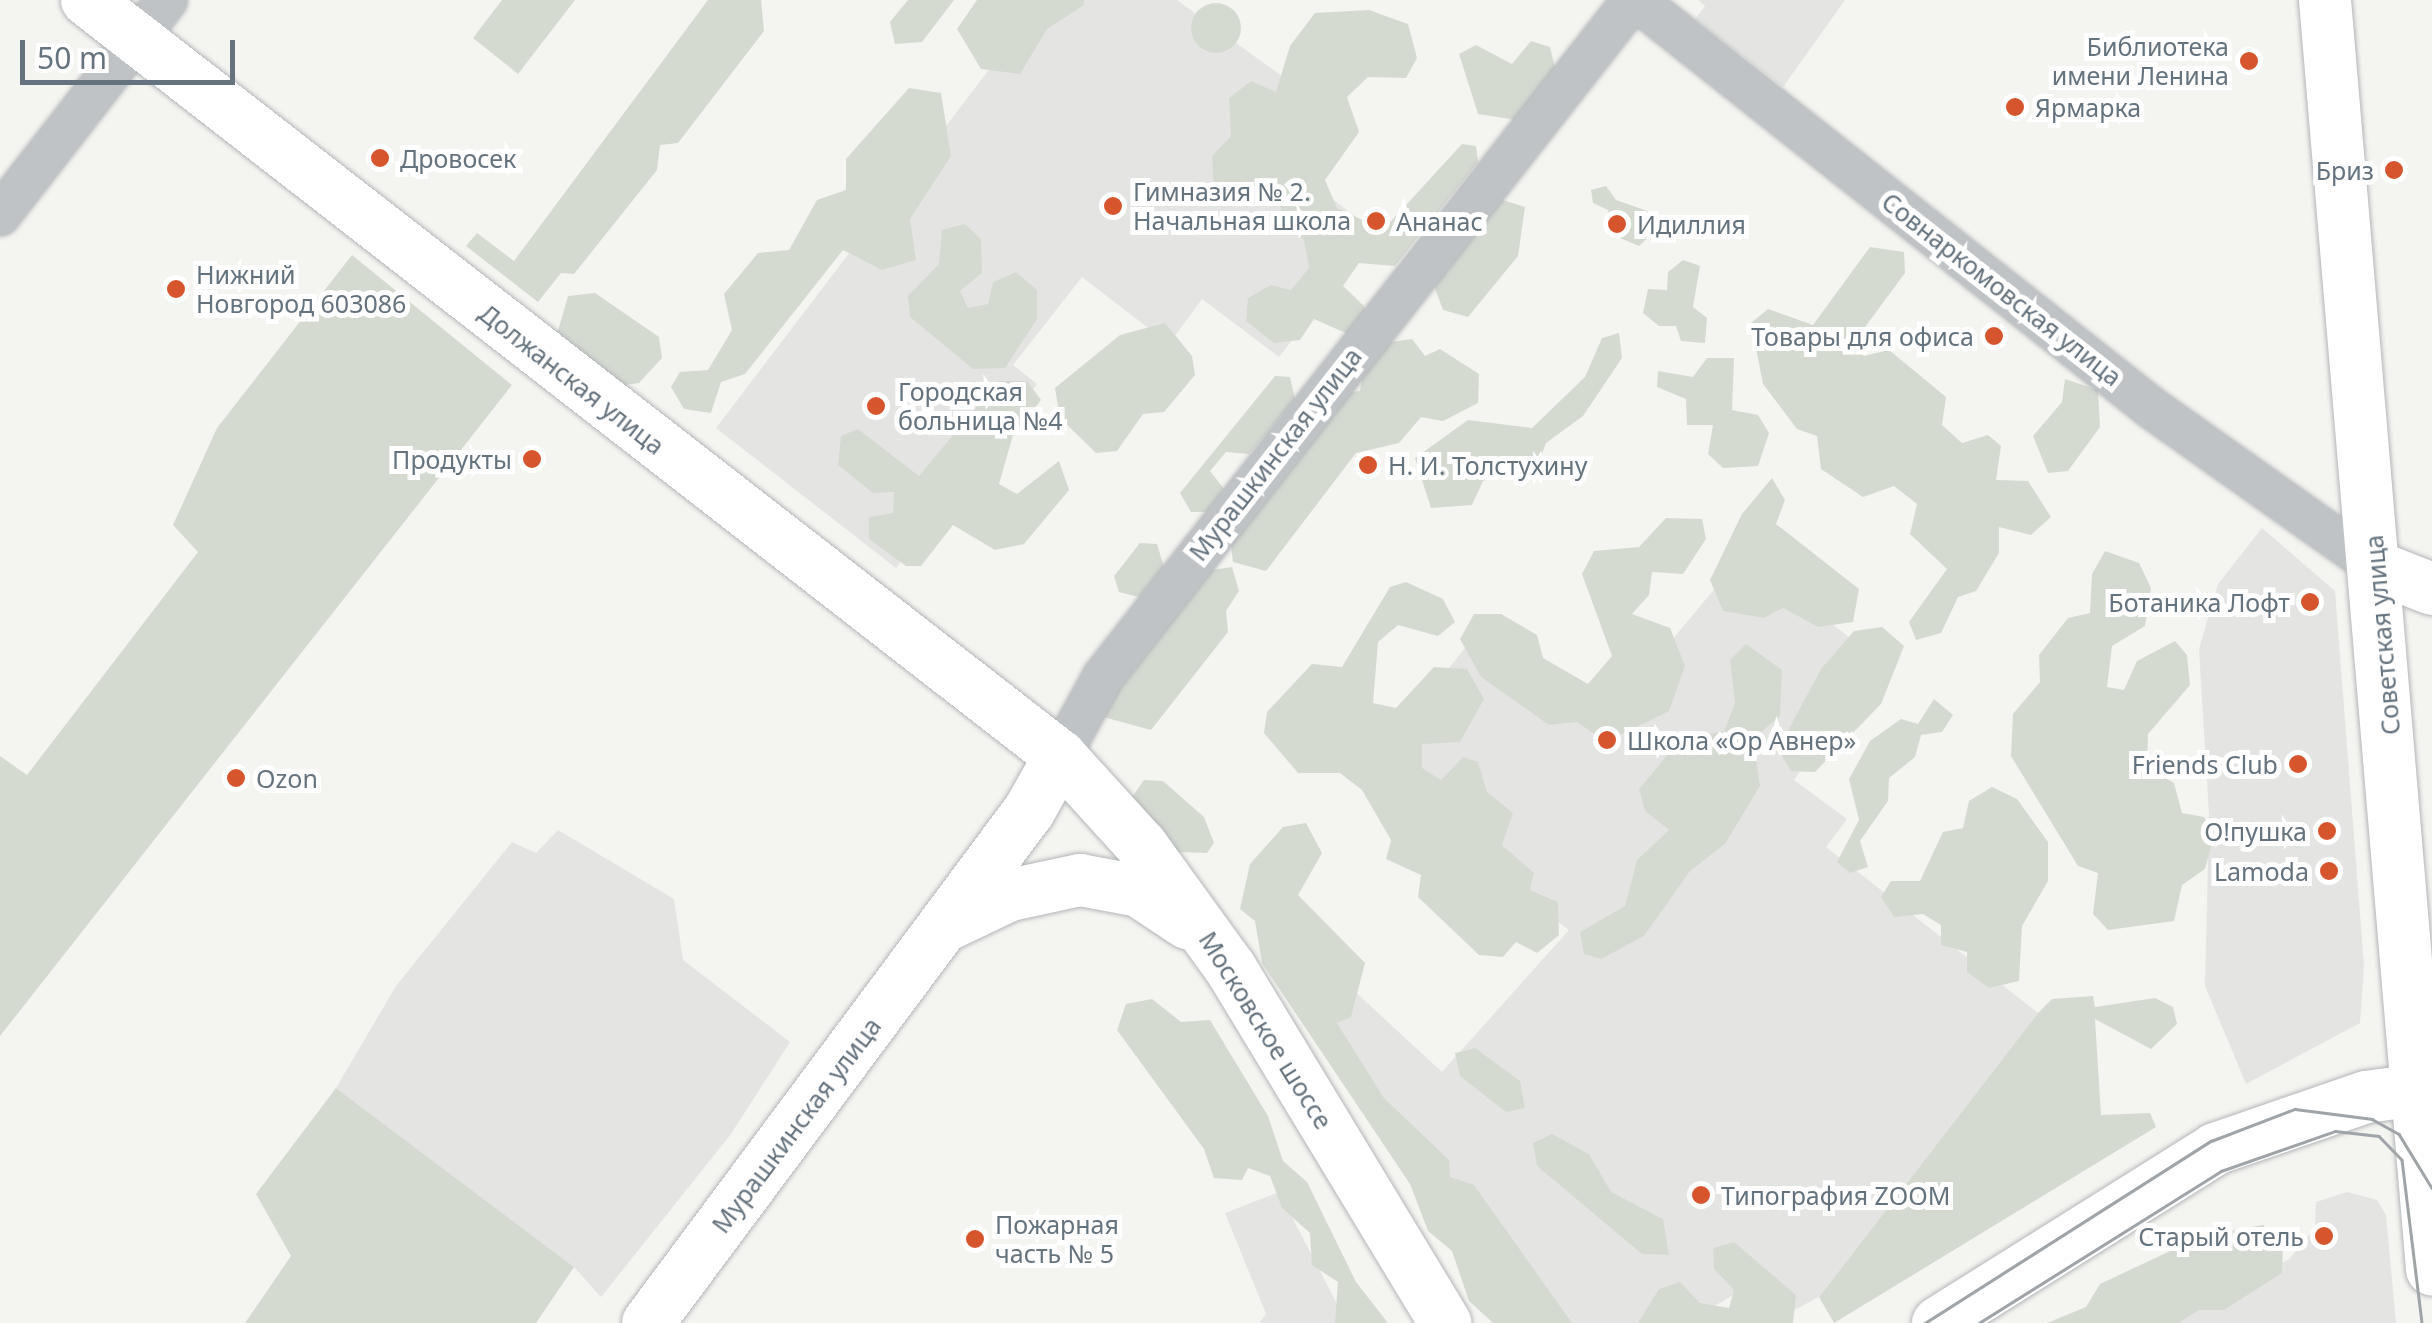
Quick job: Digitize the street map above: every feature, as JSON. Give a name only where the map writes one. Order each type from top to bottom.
[{"type":"main road","name":"Должанская улица","points":[[87,0],[152,18],[1060,756]]},
{"type":"main road","name":"Советская улица","points":[[2325,0],[2425,1089],[2432,1270]]},
{"type":"main road","points":[[2376,567],[2432,589]]},
{"type":"main road","name":"Мурашкинская улица","points":[[648,1323],[944,927],[1060,756]]},
{"type":"main road","name":"Московское шоссе","points":[[1060,756],[1208,936],[1445,1323]]},
{"type":"main road","name":"Мурашкинская улица","points":[[944,927],[1010,896],[1080,880],[1140,891],[1208,936]]},
{"type":"main road","points":[[1938,1323],[2216,1149],[2352,1101],[2425,1089]]},
{"type":"street","name":"Совнаркомовская улица","points":[[1634,0],[2153,409],[2376,567]]},
{"type":"street","name":"Мурашкинская улица","points":[[1060,756],[1102,677],[1634,0]]},
{"type":"street","points":[[0,216],[152,18]]},
{"type":"shaded area","points":[[502,0],[575,0],[518,74],[473,38]]},
{"type":"shaded area","points":[[708,0],[761,0],[764,31],[678,143],[660,145],[657,170],[574,274],[561,273],[538,302],[466,246],[477,233],[514,261]]},
{"type":"shaded area","points":[[908,0],[954,0],[922,42],[895,44],[890,22]]},
{"type":"shaded area","points":[[977,0],[1084,0],[1084,5],[1047,29],[1020,74],[981,69],[957,29]]},
{"type":"shaded area","name":"Гимназия № 2. Начальная школа","points":[[1042,0],[1177,0],[1294,85],[1306,179],[1376,232],[1279,357],[1202,299],[1169,344],[1082,277],[1013,365],[1037,384],[896,568],[716,428]]},
{"type":"shaded area","points":[[1698,0],[1845,0],[1783,87],[1695,19],[1705,6]]},
{"type":"shaded area","points":[[1216,3],[1234,10],[1241,28],[1234,46],[1216,53],[1198,46],[1191,28],[1198,10]]},
{"type":"shaded area","points":[[1369,10],[1408,24],[1417,58],[1406,78],[1368,77],[1347,97],[1359,132],[1325,180],[1337,208],[1383,230],[1462,144],[1476,146],[1478,162],[1395,266],[1359,263],[1343,286],[1364,306],[1368,323],[1357,338],[1314,319],[1300,340],[1274,343],[1246,321],[1248,298],[1271,285],[1291,290],[1309,268],[1304,240],[1285,227],[1277,191],[1262,179],[1242,198],[1214,191],[1212,156],[1231,136],[1229,98],[1251,81],[1276,92],[1290,46],[1315,13]]},
{"type":"shaded area","points":[[1531,41],[1550,47],[1555,68],[1530,122],[1478,114],[1459,54],[1476,45],[1512,64]]},
{"type":"shaded area","points":[[909,88],[941,93],[951,156],[910,219],[916,260],[882,270],[843,250],[745,374],[721,382],[711,413],[684,409],[671,387],[680,372],[708,370],[732,330],[724,294],[758,253],[789,250],[817,200],[846,190],[846,159]]},
{"type":"shaded area","points":[[1606,186],[1616,200],[1653,213],[1655,231],[1639,246],[1620,238],[1608,210],[1593,203],[1591,190]]},
{"type":"shaded area","points":[[1493,197],[1525,207],[1518,256],[1468,317],[1443,310],[1433,283]]},
{"type":"shaded area","points":[[965,224],[981,239],[982,273],[960,291],[968,308],[988,304],[993,282],[1016,272],[1037,290],[1037,319],[1005,368],[973,369],[910,317],[908,296],[939,264],[942,230]]},
{"type":"shaded area","points":[[1870,247],[1904,252],[1905,273],[1851,346],[1864,356],[1889,350],[1946,397],[1942,425],[1962,443],[1988,435],[2001,446],[1996,480],[2028,481],[2051,517],[2031,535],[1999,527],[1999,553],[1976,591],[1958,597],[1941,633],[1916,640],[1909,622],[1947,569],[1910,534],[1917,504],[1894,486],[1863,497],[1821,469],[1817,436],[1797,429],[1763,384],[1751,323],[1768,309],[1813,325]]},
{"type":"shaded area","points":[[352,255],[512,385],[0,1036],[0,756],[27,775],[198,552],[173,525],[217,428]]},
{"type":"shaded area","points":[[1683,260],[1700,266],[1693,307],[1707,318],[1705,343],[1681,341],[1676,326],[1659,326],[1643,313],[1648,289],[1667,290],[1668,272]]},
{"type":"shaded area","points":[[595,293],[659,337],[662,358],[639,383],[610,387],[555,341],[568,296]]},
{"type":"shaded area","points":[[1165,323],[1192,356],[1195,375],[1164,412],[1143,414],[1117,451],[1096,453],[1060,418],[1055,388],[1120,335]]},
{"type":"shaded area","points":[[1619,333],[1622,358],[1583,416],[1546,443],[1538,464],[1483,481],[1472,505],[1431,508],[1415,458],[1468,420],[1532,428],[1585,377],[1602,338]]},
{"type":"shaded area","points":[[1412,339],[1425,356],[1440,349],[1479,374],[1478,403],[1443,421],[1421,417],[1399,443],[1356,453],[1266,571],[1233,562],[1230,537],[1331,394],[1360,391],[1364,363],[1383,343]]},
{"type":"shaded area","points":[[1707,358],[1734,358],[1732,410],[1758,415],[1769,433],[1758,466],[1723,468],[1708,454],[1713,425],[1687,425],[1686,399],[1657,387],[1658,371],[1693,377]]},
{"type":"shaded area","points":[[1275,376],[1290,377],[1295,399],[1249,454],[1226,452],[1210,471],[1224,489],[1207,512],[1191,512],[1180,493]]},
{"type":"shaded area","points":[[2065,379],[2098,390],[2100,427],[2068,471],[2048,473],[2033,436],[2062,402]]},
{"type":"shaded area","points":[[998,381],[1027,381],[1041,400],[1013,435],[999,484],[1017,494],[1059,461],[1069,490],[1024,544],[995,550],[953,525],[921,566],[906,566],[869,539],[869,517],[893,513],[894,492],[873,493],[838,465],[841,436],[858,429],[919,476]]},
{"type":"shaded area","points":[[1772,478],[1785,500],[1776,524],[1859,589],[1853,622],[1818,627],[1783,608],[1764,618],[1723,611],[1710,580],[1742,514]]},
{"type":"shaded area","points":[[1666,518],[1702,519],[1706,539],[1683,574],[1652,572],[1649,595],[1632,614],[1670,628],[1685,666],[1669,711],[1606,742],[1577,722],[1549,725],[1481,677],[1460,639],[1474,614],[1501,614],[1537,635],[1543,658],[1588,684],[1612,656],[1582,574],[1594,551],[1639,547]]},
{"type":"shaded area","points":[[2262,528],[2335,591],[2364,966],[2360,1023],[2246,1084],[2205,986],[2209,815],[2199,649],[2218,584]]},
{"type":"shaded area","points":[[1140,543],[1157,544],[1164,567],[1139,597],[1119,592],[1114,576]]},
{"type":"shaded area","points":[[2105,551],[2139,563],[2151,588],[2145,626],[2112,646],[2107,687],[2124,690],[2137,661],[2175,641],[2187,655],[2190,685],[2148,734],[2147,767],[2174,783],[2182,813],[2204,817],[2214,836],[2205,869],[2182,885],[2174,921],[2108,930],[2093,914],[2098,873],[2078,866],[2011,756],[2013,714],[2040,682],[2039,655],[2068,618],[2090,613],[2092,574]]},
{"type":"shaded area","points":[[1742,556],[1878,659],[1794,780],[1847,819],[1826,847],[2038,1013],[1819,1297],[1781,1317],[1744,1289],[1685,1323],[1561,1323],[1311,1015],[1350,987],[1442,1072],[1569,930],[1362,778],[1480,629],[1606,719]]},
{"type":"shaded area","points":[[1232,567],[1239,591],[1226,611],[1228,632],[1151,730],[1096,715],[1101,688],[1135,670],[1178,597],[1205,571]]},
{"type":"shaded area","points":[[1406,582],[1443,599],[1455,622],[1438,636],[1398,625],[1378,642],[1373,703],[1396,708],[1434,667],[1467,669],[1484,699],[1460,742],[1422,744],[1422,768],[1441,780],[1463,757],[1478,762],[1487,792],[1513,813],[1502,845],[1534,873],[1530,890],[1558,902],[1559,935],[1537,953],[1516,942],[1503,957],[1479,955],[1418,897],[1421,875],[1386,859],[1391,840],[1362,790],[1340,773],[1298,773],[1264,733],[1267,712],[1312,664],[1342,667],[1390,587]]},
{"type":"shaded area","points":[[1882,627],[1904,646],[1881,704],[1815,772],[1791,771],[1778,749],[1821,669],[1854,631]]},
{"type":"shaded area","points":[[1746,644],[1782,670],[1780,716],[1753,739],[1760,786],[1725,844],[1690,871],[1644,936],[1601,959],[1584,954],[1580,932],[1625,906],[1637,860],[1669,830],[1645,811],[1639,789],[1680,740],[1724,731],[1735,703],[1730,660]]},
{"type":"shaded area","points":[[1934,699],[1953,715],[1942,732],[1921,735],[1915,757],[1889,778],[1888,801],[1860,841],[1868,867],[1850,873],[1837,862],[1859,820],[1849,779],[1870,741],[1901,719],[1918,724]]},
{"type":"shaded area","points":[[1144,780],[1163,781],[1204,817],[1214,843],[1207,853],[1177,852],[1140,820],[1130,800]]},
{"type":"shaded area","points":[[1992,787],[2017,799],[2048,842],[2048,881],[2022,926],[2019,981],[1989,988],[1967,972],[1967,952],[1941,945],[1941,925],[1923,914],[1894,917],[1881,897],[1891,881],[1920,881],[1943,832],[1963,828],[1969,801]]},
{"type":"shaded area","points":[[1306,823],[1322,853],[1298,895],[1365,963],[1351,1017],[1337,1023],[1384,1098],[1449,1160],[1450,1177],[1474,1185],[1572,1323],[1493,1323],[1469,1301],[1452,1251],[1428,1231],[1410,1184],[1262,963],[1255,921],[1240,909],[1250,864],[1283,827]]},
{"type":"shaded area","points":[[558,830],[674,899],[683,960],[790,1042],[731,1134],[601,1297],[574,1267],[336,1088],[396,986],[512,842],[536,853]]},
{"type":"shaded area","points":[[2093,996],[2095,1007],[2155,998],[2173,1007],[2177,1024],[2151,1049],[2095,1019],[2101,1115],[2150,1113],[2156,1127],[1834,1323],[1819,1297],[2038,1013],[2052,999]]},
{"type":"shaded area","points":[[1152,999],[1181,1022],[1210,1020],[1268,1116],[1283,1161],[1307,1182],[1356,1282],[1388,1323],[1335,1323],[1338,1282],[1312,1265],[1310,1233],[1282,1208],[1270,1176],[1248,1168],[1242,1180],[1214,1178],[1204,1149],[1117,1030],[1126,1004]]},
{"type":"shaded area","points":[[1475,1048],[1520,1081],[1525,1108],[1506,1112],[1460,1076],[1455,1053]]},
{"type":"shaded area","points":[[336,1088],[574,1267],[536,1323],[245,1323],[291,1256],[256,1194]]},
{"type":"shaded area","points":[[1552,1134],[1589,1154],[1611,1192],[1663,1219],[1669,1255],[1642,1254],[1537,1166],[1533,1143]]},
{"type":"shaded area","points":[[1279,1192],[1347,1323],[1259,1323],[1266,1314],[1225,1213]]},
{"type":"shaded area","points":[[2347,1192],[2377,1200],[2386,1215],[2396,1323],[2145,1323],[2288,1260],[2315,1228],[2316,1202]]},
{"type":"shaded area","points":[[2263,1225],[2283,1245],[2282,1273],[2224,1310],[2199,1310],[2178,1323],[2047,1323],[2086,1307],[2100,1284],[2202,1236]]},
{"type":"shaded area","points":[[1734,1242],[1796,1295],[1793,1323],[1638,1323],[1659,1289],[1680,1282],[1700,1303],[1729,1308],[1734,1290],[1714,1269],[1713,1248]]},
{"type":"tram line","points":[[1925,1323],[2211,1141],[2295,1109],[2372,1119],[2399,1134],[2432,1188]]},
{"type":"tram line","points":[[1979,1323],[2221,1171],[2335,1131],[2379,1136],[2402,1160],[2422,1323]]},
{"type":"place","name":"Библиотека имени Ленина","points":[[2249,61]]},
{"type":"place","name":"Ярмарка","points":[[2015,107]]},
{"type":"place","name":"Дровосек","points":[[380,158]]},
{"type":"place","name":"Бриз","points":[[2394,170]]},
{"type":"place","name":"Гимназия № 2. Начальная школа","points":[[1113,206]]},
{"type":"place","name":"Ананас","points":[[1376,221]]},
{"type":"place","name":"Идиллия","points":[[1617,224]]},
{"type":"place","name":"Нижний Новгород 603086","points":[[176,289]]},
{"type":"place","name":"Товары для офиса","points":[[1994,336]]},
{"type":"place","name":"Городская больница №4","points":[[876,406]]},
{"type":"place","name":"Продукты","points":[[532,459]]},
{"type":"place","name":"Н. И. Толстухину","points":[[1368,465]]},
{"type":"place","name":"Ботаника Лофт","points":[[2310,602]]},
{"type":"place","name":"Школа «Ор Авнер»","points":[[1607,740]]},
{"type":"place","name":"Friends Club","points":[[2298,764]]},
{"type":"place","name":"Ozon","points":[[236,778]]},
{"type":"place","name":"О!пушка","points":[[2327,831]]},
{"type":"place","name":"Lamoda","points":[[2329,871]]},
{"type":"place","name":"Типография ZOOM","points":[[1701,1195]]},
{"type":"place","name":"Старый отель","points":[[2324,1236]]},
{"type":"place","name":"Пожарная часть № 5","points":[[975,1239]]}]
